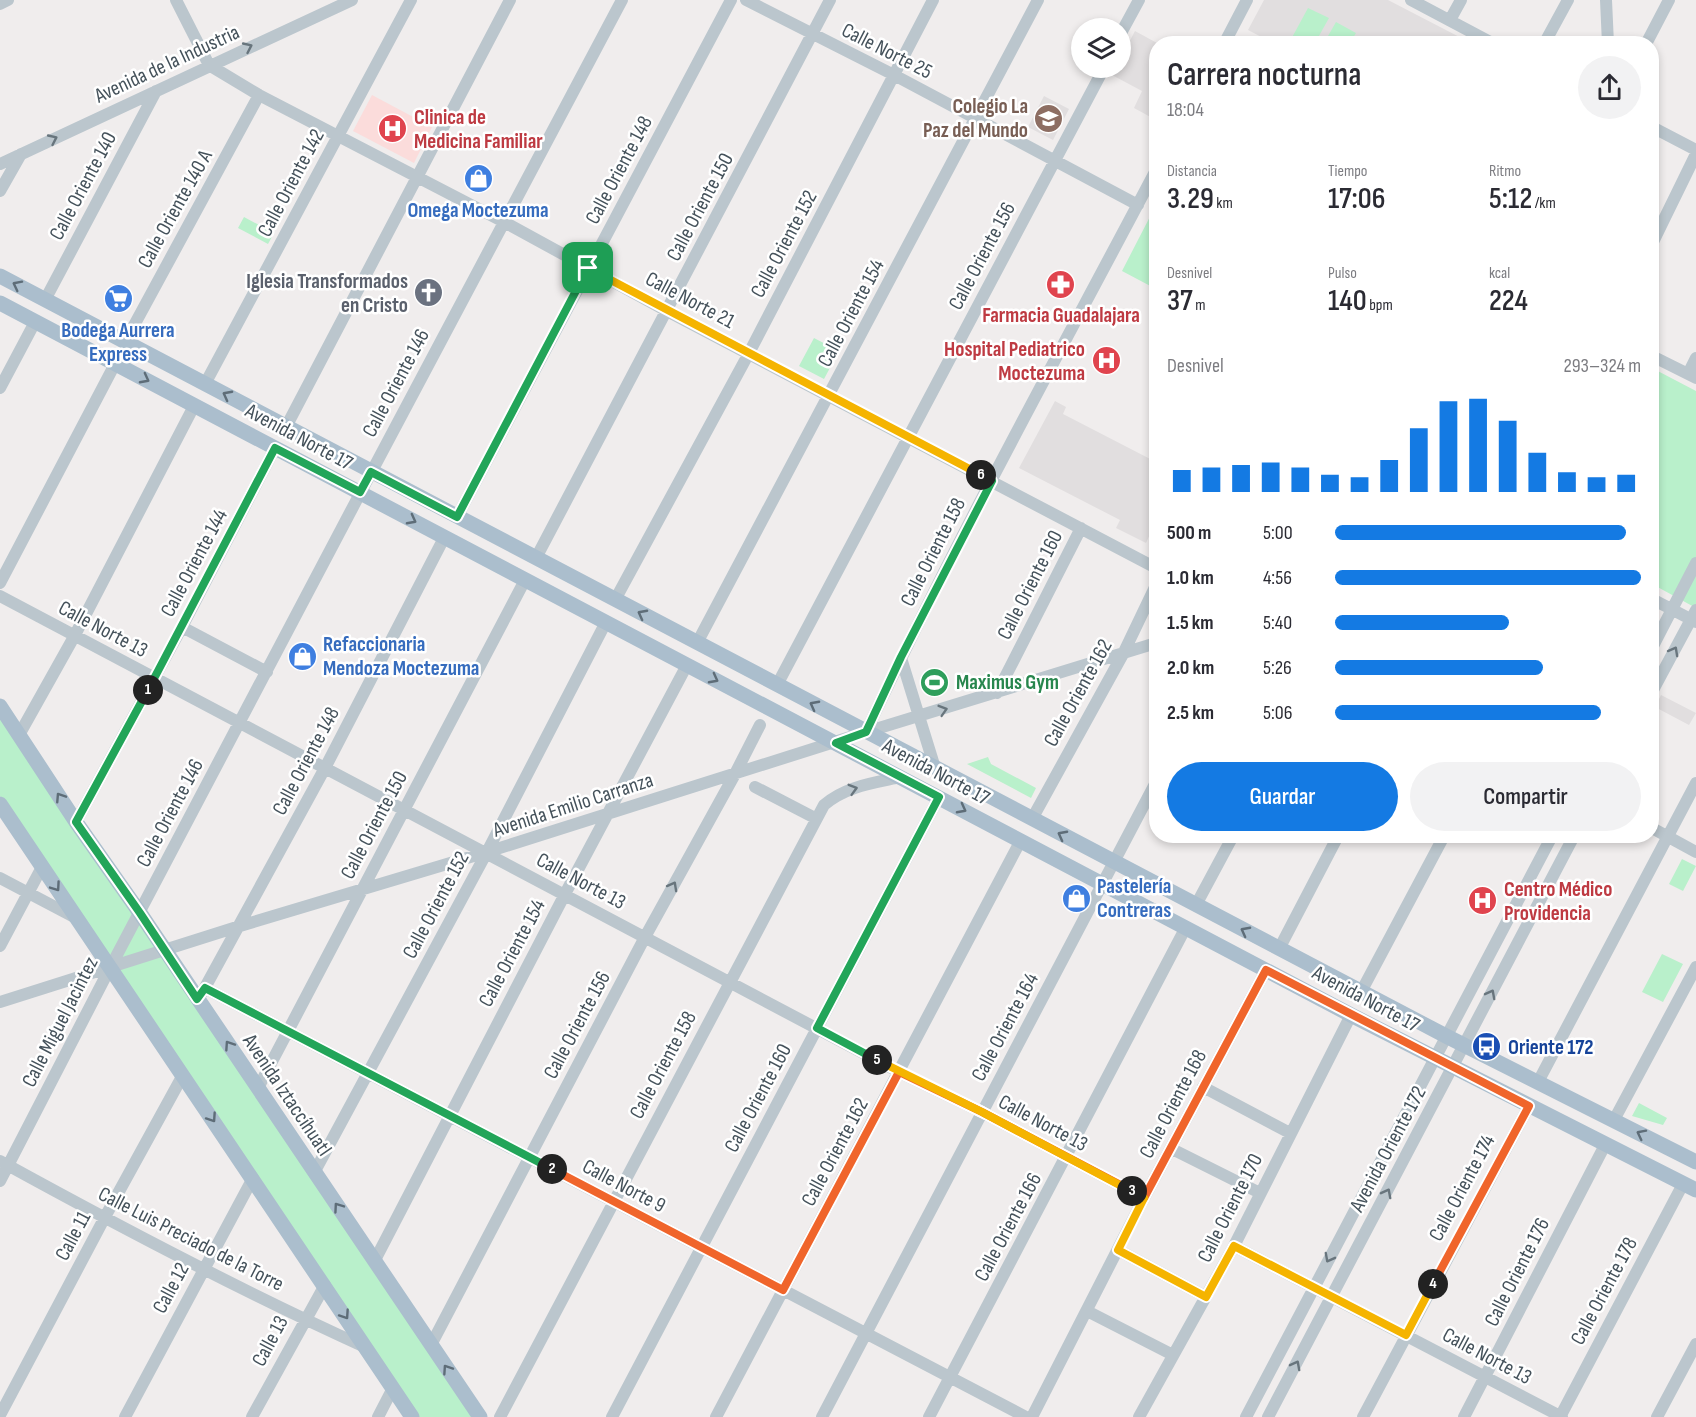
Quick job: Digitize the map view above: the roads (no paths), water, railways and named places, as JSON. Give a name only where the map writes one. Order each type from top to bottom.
[{"type":"main road","name":"Avenida Norte 17","points":[[0,276],[1464,1046],[1695,1159]]},
{"type":"main road","name":"Avenida Norte 17","points":[[0,303],[1351,1015],[1689,1187]]},
{"type":"main road","name":"Avenida Iztaccíhuatl","points":[[0,705],[76,822],[165,950],[201,994],[258,1088],[314,1173],[480,1417]]},
{"type":"main road","points":[[0,804],[412,1417]]},
{"type":"main road","points":[[1689,1187],[1696,1199]]},
{"type":"street","points":[[0,4],[8,0]]},
{"type":"street","points":[[176,0],[209,65]]},
{"type":"street","name":"Avenida de la Industria","points":[[0,164],[352,0]]},
{"type":"street","name":"Calle Oriente 142","points":[[205,384],[411,0]]},
{"type":"street","points":[[286,427],[510,0]]},
{"type":"street","name":"Calle Oriente 146","points":[[140,913],[360,492],[622,0]]},
{"type":"street","name":"Calle Oriente 148","points":[[457,517],[731,0]]},
{"type":"street","name":"Calle Norte 25","points":[[746,0],[894,75],[1138,205]]},
{"type":"street","name":"Calle Oriente 150","points":[[536,558],[830,0]]},
{"type":"street","name":"Calle Oriente 152","points":[[615,600],[749,353],[933,0]]},
{"type":"street","name":"Calle Oriente 154","points":[[697,643],[1038,0]]},
{"type":"street","points":[[1129,18],[1139,0]]},
{"type":"street","points":[[1228,36],[1247,0]]},
{"type":"street","points":[[1412,0],[1479,36]]},
{"type":"street","points":[[1450,20],[1461,0]]},
{"type":"street","points":[[1548,36],[1568,0]]},
{"type":"street","points":[[1606,0],[1608,36]]},
{"type":"street","points":[[1650,36],[1669,0]]},
{"type":"street","name":"Calle Norte 21","points":[[209,65],[259,95],[504,222],[1149,564]]},
{"type":"street","name":"Calle Oriente 156","points":[[777,685],[1099,78]]},
{"type":"street","name":"Calle Oriente 140","points":[[45,300],[156,91]]},
{"type":"street","name":"Calle Oriente 140 A","points":[[125,342],[259,95]]},
{"type":"street","points":[[1659,130],[1696,152],[1659,229]]},
{"type":"street","points":[[0,191],[21,154]]},
{"type":"street","name":"Calle Oriente 158","points":[[866,732],[901,657],[1149,184]]},
{"type":"street","points":[[0,388],[36,322]]},
{"type":"street","points":[[1659,360],[1692,376],[1696,358]]},
{"type":"street","points":[[0,583],[115,364]]},
{"type":"street","points":[[20,735],[75,635],[194,406]]},
{"type":"street","name":"Calle Oriente 144","points":[[76,822],[182,627],[275,448]]},
{"type":"street","name":"Calle Oriente 160","points":[[997,693],[1081,528]]},
{"type":"street","name":"Calle Oriente 148","points":[[201,994],[325,768],[444,538]]},
{"type":"street","points":[[1659,635],[1696,563]]},
{"type":"street","name":"Calle Oriente 150","points":[[258,1088],[525,580]]},
{"type":"street","name":"Calle Norte 13","points":[[0,596],[899,1072],[982,1112],[1144,1198]]},
{"type":"street","name":"Calle Oriente 162","points":[[1032,819],[1123,654],[1149,600]]},
{"type":"street","points":[[1659,603],[1694,617],[1659,680]]},
{"type":"street","name":"Calle Oriente 152","points":[[314,1173],[606,622]]},
{"type":"street","points":[[182,627],[267,672]]},
{"type":"street","name":"Avenida Emilio Carranza","points":[[0,1002],[1149,645]]},
{"type":"street","points":[[901,657],[935,768]]},
{"type":"street","name":"Calle Oriente 154","points":[[375,1260],[687,665]]},
{"type":"street","name":"Calle Oriente 156","points":[[431,1345],[645,937],[760,725]]},
{"type":"street","name":"Calle Oriente 158","points":[[500,1417],[815,818],[824,804],[836,795],[850,789],[901,777]]},
{"type":"street","points":[[1538,1082],[1696,783]]},
{"type":"street","points":[[755,787],[815,818]]},
{"type":"street","name":"Calle Oriente 164","points":[[822,1417],[1149,795]]},
{"type":"street","name":"Calle Oriente 160","points":[[612,1417],[939,797]]},
{"type":"street","points":[[1659,832],[1696,852]]},
{"type":"street","name":"Calle Oriente 162","points":[[716,1417],[1021,840]]},
{"type":"street","points":[[1196,905],[1229,843]]},
{"type":"street","points":[[1279,949],[1334,843]]},
{"type":"street","points":[[1361,992],[1440,843]]},
{"type":"street","name":"Avenida Oriente 172","points":[[1246,1417],[1548,843]]},
{"type":"street","name":"Avenida Oriente 172","points":[[1268,1417],[1570,843]]},
{"type":"street","points":[[0,946],[42,867]]},
{"type":"street","points":[[0,878],[78,919]]},
{"type":"street","name":"Calle Miguel Jacintez","points":[[0,1181],[4,1163],[140,913]]},
{"type":"street","name":"Calle Oriente 166","points":[[929,1417],[1186,927]]},
{"type":"street","points":[[1614,1120],[1696,967]]},
{"type":"street","name":"Calle Oriente 168","points":[[1032,1417],[1144,1198],[1266,970]]},
{"type":"street","name":"Calle Norte 9","points":[[201,994],[289,1030],[1026,1417]]},
{"type":"street","name":"Calle Oriente 170","points":[[1139,1417],[1234,1246],[1351,1015]]},
{"type":"street","name":"Calle 11","points":[[0,1416],[183,1075]]},
{"type":"street","points":[[1203,1087],[1290,1133]]},
{"type":"street","name":"Calle Oriente 174","points":[[1363,1417],[1529,1106]]},
{"type":"street","name":"Calle Oriente 176","points":[[1464,1417],[1605,1145]]},
{"type":"street","points":[[1172,1149],[1260,1193]]},
{"type":"street","name":"Calle Luis Preciado de la Torre","points":[[4,1163],[203,1269],[366,1347]]},
{"type":"street","name":"Calle 12","points":[[125,1417],[253,1178]]},
{"type":"street","name":"Calle Oriente 178","points":[[1561,1417],[1689,1187]]},
{"type":"street","name":"Calle Norte 13","points":[[1234,1246],[1561,1417]]},
{"type":"street","points":[[1118,1250],[1206,1297]]},
{"type":"street","name":"Calle 13","points":[[252,1417],[304,1319],[325,1285]]},
{"type":"street","points":[[1087,1311],[1173,1355]]},
{"type":"street","points":[[1657,1417],[1696,1344]]},
{"type":"street","points":[[378,1417],[393,1388]]},
{"type":"place","name":"Colegio La Paz del Mundo","points":[[1049,118]]},
{"type":"place","name":"Clinica de Medicina Familiar","points":[[393,129]]},
{"type":"place","name":"Omega Moctezuma","points":[[478,179]]},
{"type":"place","name":"Farmacia Guadalajara","points":[[1061,284]]},
{"type":"place","name":"Iglesia Transformados en Cristo","points":[[429,293]]},
{"type":"place","name":"Bodega Aurrera Express","points":[[118,299]]},
{"type":"place","name":"Hospital Pediatrico Moctezuma","points":[[1106,361]]},
{"type":"place","name":"Refaccionaria Mendoza Moctezuma","points":[[302,656]]},
{"type":"place","name":"Maximus Gym","points":[[935,682]]},
{"type":"place","name":"Pastelería Contreras","points":[[1076,898]]},
{"type":"place","name":"Centro Médico Providencia","points":[[1483,901]]},
{"type":"place","name":"Oriente 172","points":[[1487,1047]]}]
